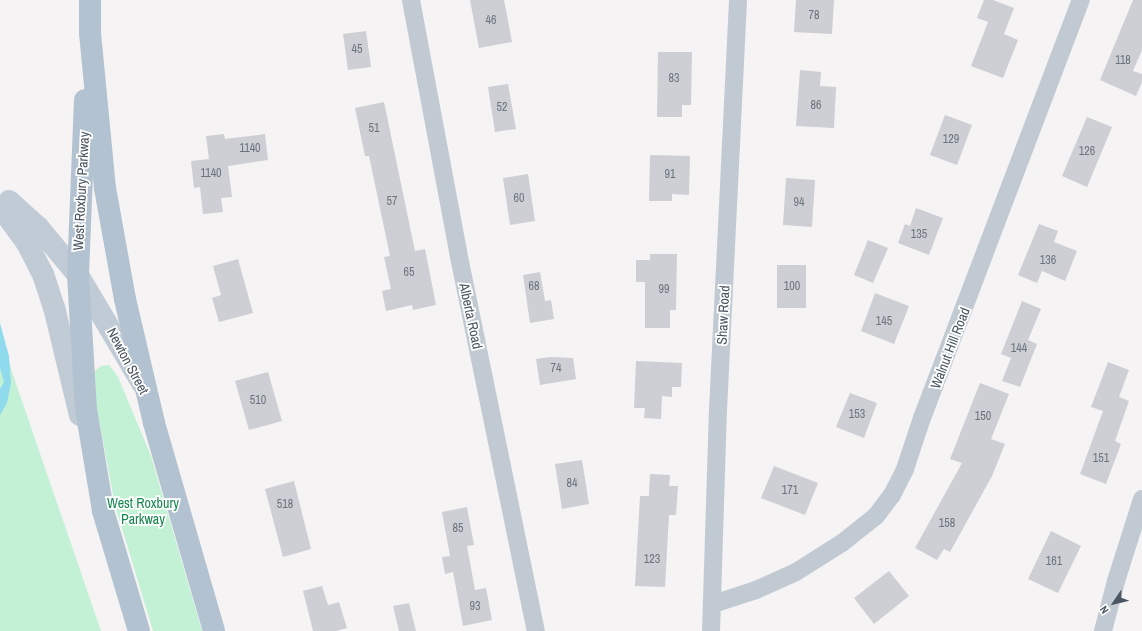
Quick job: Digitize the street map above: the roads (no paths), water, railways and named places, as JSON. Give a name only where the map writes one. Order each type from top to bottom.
[{"type":"main road","name":"West Roxbury Parkway","points":[[90,0],[90,33],[81,167],[78,275],[86,409],[99,493],[139,631]]},
{"type":"main road","name":"West Roxbury Parkway","points":[[90,33],[105,188],[125,299],[145,388]]},
{"type":"main road","name":"Newton Street","points":[[0,194],[38,227],[78,275],[145,388],[214,631]]},
{"type":"main road","points":[[0,206],[36,258],[49,292],[99,493]]},
{"type":"street","name":"Alberta Road","points":[[411,0],[458,252],[536,631]]},
{"type":"street","name":"Shaw Road","points":[[711,631],[718,410],[738,0]]},
{"type":"street","name":"Walnut Hill Road","points":[[713,604],[756,590],[796,572],[842,543],[876,516],[892,495],[905,470],[922,418],[1082,0]]},
{"type":"street","points":[[1103,631],[1120,567],[1142,499]]},
{"type":"water","points":[[0,323],[9,356],[11,383],[7,403],[0,415],[0,389],[4,382],[0,368]]}]
